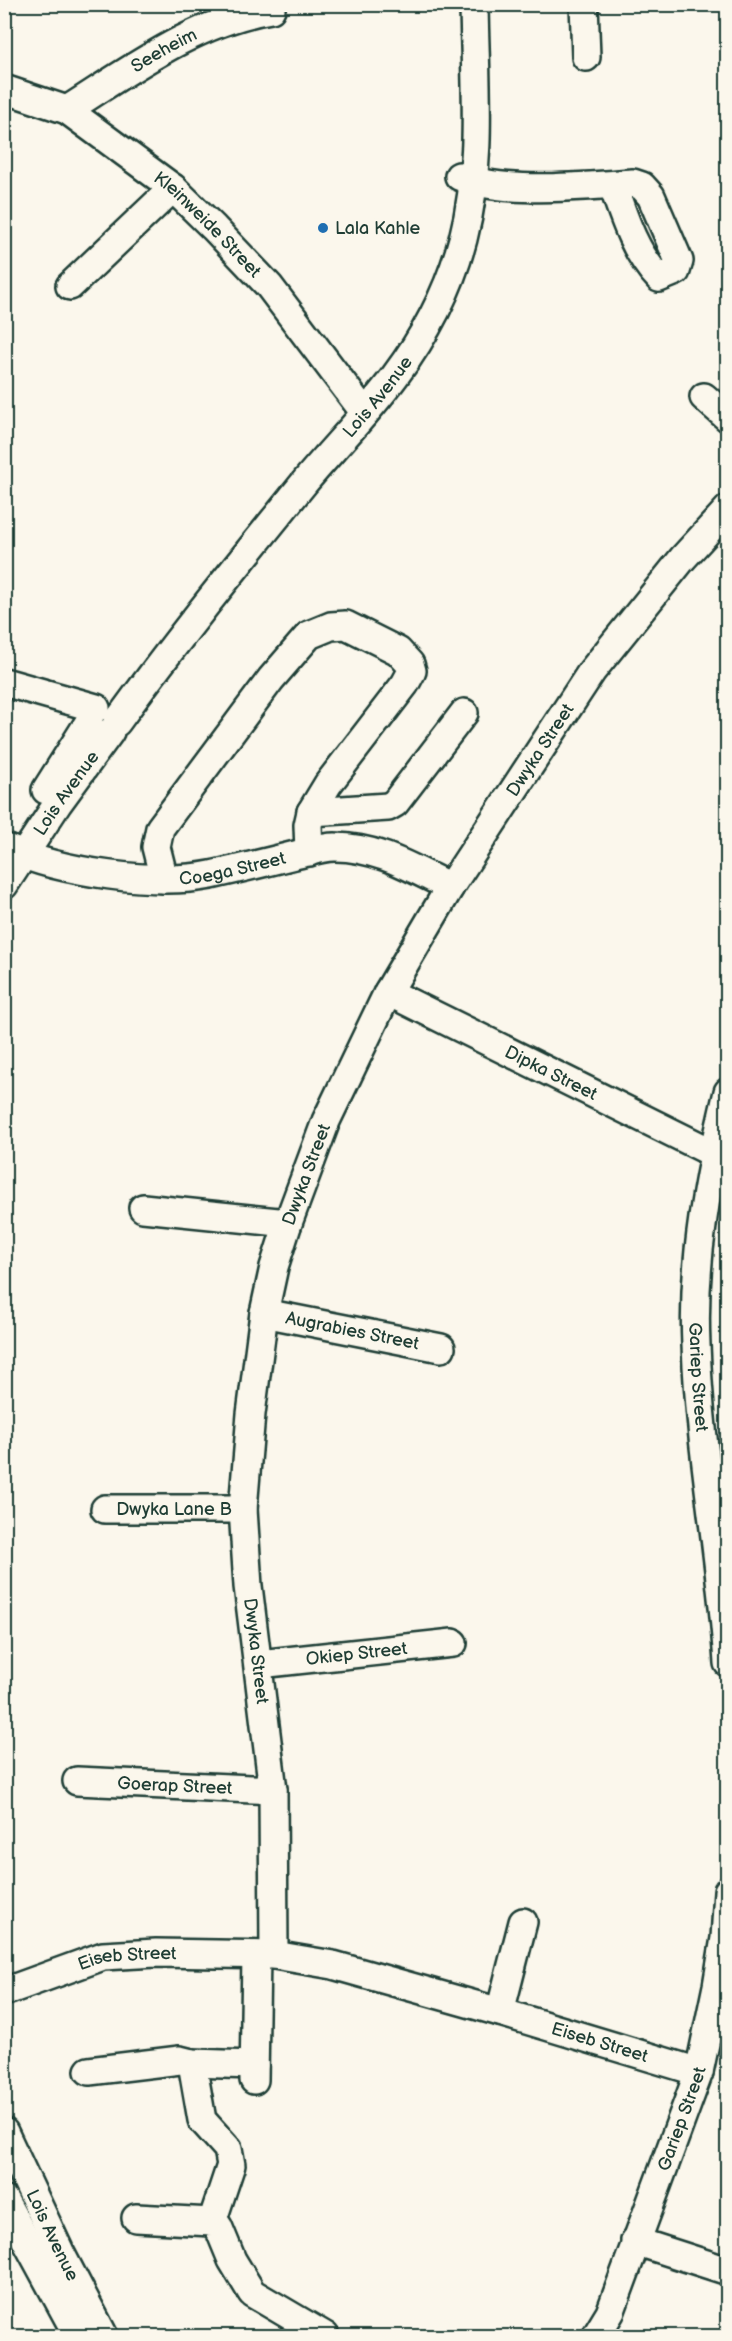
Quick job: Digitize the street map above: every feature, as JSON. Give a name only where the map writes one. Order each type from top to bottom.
[{"type":"street","name":"Lois Avenue","points":[[461,4],[466,179]]},
{"type":"street","name":"Lois Avenue","points":[[4,885],[13,854],[58,803],[101,718],[247,553],[360,405],[395,377],[427,326],[452,271],[462,240],[466,179],[477,102],[474,4]]},
{"type":"street","points":[[584,4],[586,57]]},
{"type":"street","name":"Seeheim","points":[[67,110],[174,44],[236,17],[271,9]]},
{"type":"street","name":"Kleinweide Street","points":[[4,89],[67,110],[173,188],[269,286],[360,405]]},
{"type":"street","points":[[466,179],[553,188],[613,186]]},
{"type":"street","points":[[70,286],[173,188]]},
{"type":"street","points":[[704,397],[728,418]]},
{"type":"street","name":"Dwyka Street","points":[[265,1955],[273,1790],[248,1586],[243,1509],[251,1414],[264,1313],[274,1267],[288,1223],[326,1121],[388,992],[450,887],[592,671],[683,558],[728,509]]},
{"type":"street","points":[[164,879],[156,847],[160,828],[271,679],[309,635],[325,628],[346,625],[404,656],[412,671],[405,684],[328,784],[311,812],[308,825],[309,852]]},
{"type":"street","points":[[4,682],[43,693],[55,703],[101,718]]},
{"type":"street","points":[[311,812],[388,807],[394,803],[464,713]]},
{"type":"street","name":"Coega Street","points":[[13,854],[70,868],[164,879],[208,876],[333,847],[378,853],[450,887]]},
{"type":"street","name":"Dipka Street","points":[[388,992],[713,1153]]},
{"type":"street","name":"Gariep Street","points":[[728,1092],[713,1153],[699,1233],[696,1344],[701,1419],[725,1616],[728,1663]]},
{"type":"street","points":[[143,1208],[288,1223]]},
{"type":"street","name":"Augrabies Street","points":[[264,1313],[441,1348]]},
{"type":"street","name":"Dwyka Lane B","points":[[105,1509],[243,1509]]},
{"type":"street","name":"Okiep Street","points":[[259,1664],[453,1643]]},
{"type":"street","name":"Goerap Street","points":[[77,1782],[273,1790]]},
{"type":"street","name":"Gariep Street","points":[[596,2337],[610,2313],[699,2072],[717,1986],[728,1891]]},
{"type":"street","points":[[500,2012],[523,1922]]},
{"type":"street","name":"Eiseb Street","points":[[4,1992],[104,1956],[156,1953],[265,1955],[333,1965],[699,2072]]},
{"type":"street","points":[[89,2071],[180,2060],[254,2072],[265,1955]]},
{"type":"street","points":[[192,2062],[202,2120],[228,2149],[231,2165],[212,2222]]},
{"type":"street","name":"Lois Avenue","points":[[4,2132],[104,2337]]},
{"type":"street","points":[[6,2206],[34,2196]]},
{"type":"street","name":"Lois Avenue","points":[[6,2206],[78,2337]]},
{"type":"street","points":[[136,2218],[212,2222],[218,2226],[232,2259],[252,2293],[325,2337]]},
{"type":"street","points":[[635,2241],[728,2271]]},
{"type":"place","name":"Lala Kahle","points":[[323,228]]}]
